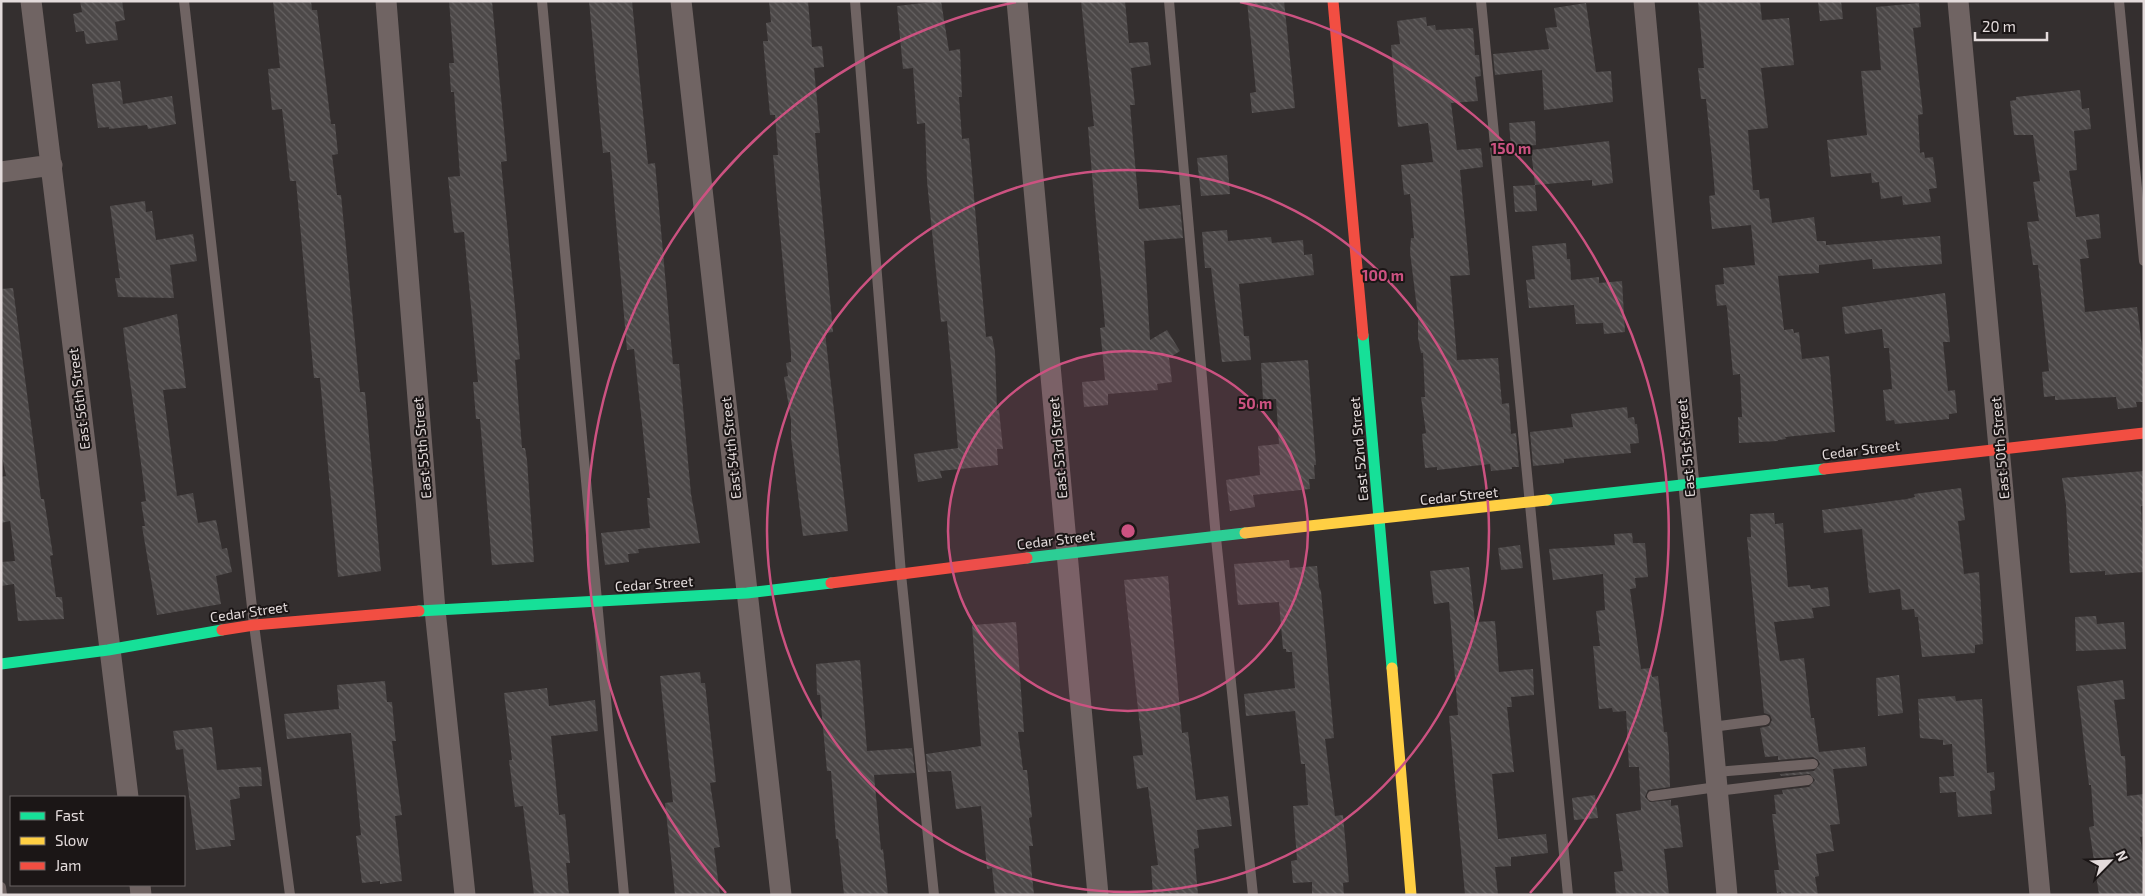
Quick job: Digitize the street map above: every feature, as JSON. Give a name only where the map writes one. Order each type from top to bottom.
[{"type":"street","name":"East 56th Street","points":[[31,1],[52,164],[108,650],[128,796]]},
{"type":"street","name":"East 55th Street","points":[[386,1],[435,610],[465,895]]},
{"type":"street","name":"East 54th Street","points":[[681,1],[781,895]]},
{"type":"street","name":"East 53rd Street","points":[[1017,1],[1098,895]]},
{"type":"street","name":"East 52nd Street","points":[[1333,1],[1380,520],[1411,895]]},
{"type":"street","name":"East 51st Street","points":[[1644,1],[1727,895]]},
{"type":"street","name":"East 50th Street","points":[[1958,1],[2040,895]]},
{"type":"street","points":[[1,172],[52,164]]},
{"type":"street","name":"Cedar Street","points":[[1,664],[108,650],[254,625],[435,610],[598,603],[747,593],[1068,553],[1380,520],[2144,433]]},
{"type":"lane","points":[[184,1],[254,625],[290,895]]},
{"type":"lane","points":[[542,1],[624,895]]},
{"type":"lane","points":[[855,1],[900,574],[934,895]]},
{"type":"lane","points":[[1169,1],[1216,538],[1253,895]]},
{"type":"lane","points":[[1481,1],[1568,895]]},
{"type":"lane","points":[[2120,1],[2144,261]]},
{"type":"lane","points":[[1712,727],[1765,720]]},
{"type":"lane","points":[[1652,796],[1814,764]]},
{"type":"lane","points":[[1717,784],[1808,780]]},
{"type":"lane","points":[[1,887],[2,895]]},
{"type":"building","points":[[80,1],[122,1],[125,20],[115,22],[118,40],[86,44],[84,31],[76,32],[73,14],[82,12]]},
{"type":"building","points":[[273,1],[311,1],[312,10],[317,10],[331,124],[335,124],[338,154],[332,155],[337,195],[341,195],[360,392],[365,392],[381,571],[338,577],[320,378],[314,378],[296,181],[290,181],[282,109],[272,110],[268,69],[280,68]]},
{"type":"building","points":[[449,1],[492,1],[507,161],[501,162],[520,359],[515,360],[522,448],[525,448],[527,460],[534,562],[492,565],[480,419],[476,419],[473,382],[478,382],[464,232],[454,233],[448,177],[460,176],[454,92],[451,92],[449,63],[454,63]]},
{"type":"building","points":[[589,1],[632,1],[648,164],[655,163],[673,364],[679,364],[691,494],[700,543],[638,549],[639,553],[628,554],[629,562],[605,565],[601,533],[650,528],[647,498],[650,498],[634,349],[627,350],[610,152],[603,153]]},
{"type":"building","points":[[769,1],[808,1],[812,47],[822,46],[824,67],[814,68],[820,133],[815,133],[833,332],[825,333],[848,531],[803,536],[791,438],[791,420],[784,377],[788,376],[786,363],[791,362],[791,353],[773,155],[778,155],[775,115],[770,115],[763,41],[768,41],[766,23],[771,22]]},
{"type":"building","points":[[941,1],[949,51],[960,49],[962,97],[959,97],[962,139],[969,138],[986,337],[992,336],[995,352],[997,410],[999,410],[1003,449],[997,449],[998,465],[940,471],[942,478],[918,482],[914,454],[958,448],[947,321],[941,322],[927,181],[925,123],[917,124],[913,68],[903,69],[897,6]]},
{"type":"building","points":[[1081,1],[1125,1],[1129,43],[1148,42],[1151,65],[1131,68],[1135,105],[1130,105],[1139,209],[1180,205],[1183,238],[1144,241],[1150,340],[1167,330],[1180,351],[1169,358],[1172,382],[1157,384],[1158,390],[1108,394],[1108,405],[1084,407],[1082,382],[1105,380],[1100,328],[1105,327],[1088,127],[1094,126]]},
{"type":"building","points":[[1247,1],[1284,1],[1295,108],[1252,113],[1250,93],[1256,92]]},
{"type":"building","points":[[1698,1],[1760,1],[1762,20],[1789,18],[1794,65],[1761,68],[1768,128],[1748,130],[1753,190],[1759,190],[1760,199],[1769,198],[1772,223],[1814,217],[1817,241],[1826,241],[1826,245],[1940,236],[1942,264],[1873,269],[1872,259],[1819,265],[1819,273],[1778,276],[1784,330],[1793,329],[1794,333],[1799,332],[1802,359],[1829,356],[1835,432],[1785,437],[1786,439],[1778,441],[1739,443],[1738,417],[1742,417],[1740,374],[1733,375],[1727,308],[1726,305],[1717,306],[1715,285],[1724,284],[1723,268],[1755,265],[1751,225],[1712,229],[1709,196],[1715,195],[1706,99],[1701,99],[1698,68],[1704,68]]},
{"type":"building","points":[[1818,1],[1841,1],[1843,19],[1820,21]]},
{"type":"building","points":[[1586,3],[1596,72],[1611,71],[1613,102],[1544,110],[1542,70],[1495,75],[1493,54],[1549,49],[1545,28],[1557,27],[1554,8]]},
{"type":"building","points":[[1919,3],[1921,27],[1913,28],[1923,114],[1918,115],[1920,153],[1924,152],[1925,158],[1933,157],[1937,188],[1929,189],[1931,202],[1903,205],[1902,196],[1881,199],[1879,182],[1872,183],[1871,173],[1831,177],[1827,140],[1867,135],[1861,71],[1881,70],[1876,7]]},
{"type":"building","points":[[1426,17],[1427,26],[1435,25],[1436,30],[1473,28],[1475,55],[1479,55],[1481,76],[1475,77],[1478,101],[1451,103],[1457,150],[1481,148],[1483,167],[1460,170],[1470,275],[1450,276],[1457,360],[1498,358],[1502,404],[1509,403],[1511,434],[1516,433],[1519,467],[1512,467],[1512,469],[1491,471],[1490,464],[1437,470],[1437,467],[1425,468],[1422,434],[1426,433],[1421,397],[1425,397],[1423,353],[1421,353],[1418,338],[1418,317],[1410,252],[1411,238],[1414,238],[1410,194],[1404,195],[1401,165],[1433,162],[1428,123],[1398,127],[1391,45],[1400,44],[1397,21]]},
{"type":"building","points":[[120,81],[123,104],[172,96],[176,124],[148,129],[147,125],[109,129],[109,127],[98,128],[92,84]]},
{"type":"building","points":[[2080,90],[2082,109],[2089,108],[2091,129],[2074,131],[2077,170],[2069,171],[2076,217],[2099,214],[2101,238],[2086,240],[2089,258],[2080,259],[2085,312],[2137,307],[2144,362],[2144,402],[2136,402],[2137,407],[2118,409],[2116,397],[2055,400],[2055,396],[2044,397],[2042,372],[2049,371],[2038,265],[2033,265],[2027,222],[2039,221],[2033,182],[2040,181],[2033,135],[2014,135],[2010,101],[2016,100],[2016,97]]},
{"type":"building","points":[[1535,121],[1536,145],[1511,147],[1509,123]]},
{"type":"building","points":[[1609,141],[1613,183],[1592,186],[1592,180],[1535,185],[1531,150]]},
{"type":"building","points":[[1227,155],[1230,194],[1201,196],[1197,158]]},
{"type":"building","points":[[1535,185],[1537,211],[1515,212],[1513,186]]},
{"type":"building","points":[[145,201],[146,212],[152,211],[156,240],[193,234],[197,261],[170,265],[174,298],[118,297],[115,278],[120,278],[110,206]]},
{"type":"building","points":[[1227,230],[1228,241],[1271,237],[1272,243],[1303,240],[1304,255],[1312,254],[1314,275],[1239,284],[1244,336],[1249,336],[1251,360],[1222,362],[1211,268],[1205,268],[1202,232]]},
{"type":"building","points":[[1566,243],[1567,259],[1570,259],[1571,280],[1599,277],[1599,283],[1622,281],[1625,332],[1604,334],[1603,323],[1576,324],[1574,305],[1529,308],[1526,280],[1535,279],[1532,246]]},
{"type":"building","points":[[13,288],[41,499],[44,499],[53,555],[50,556],[56,597],[62,597],[64,619],[18,621],[14,584],[1,586],[1,562],[15,561],[10,521],[1,523],[1,477],[6,476],[1,452],[1,289]]},
{"type":"building","points":[[1945,293],[1950,342],[1943,342],[1948,391],[1955,390],[1957,413],[1949,414],[1949,419],[1895,424],[1894,420],[1886,421],[1883,390],[1892,389],[1889,348],[1884,348],[1882,329],[1845,334],[1842,307]]},
{"type":"building","points":[[177,314],[186,388],[163,390],[177,496],[193,493],[198,523],[216,520],[222,549],[227,548],[232,572],[216,576],[221,604],[157,615],[142,526],[145,526],[141,502],[146,501],[123,328]]},
{"type":"building","points":[[1308,360],[1316,465],[1314,465],[1315,479],[1309,479],[1310,489],[1253,495],[1255,507],[1230,511],[1226,480],[1260,475],[1258,446],[1279,444],[1276,399],[1263,400],[1261,363]]},
{"type":"building","points":[[1627,407],[1628,418],[1634,417],[1635,424],[1637,424],[1639,443],[1630,444],[1631,453],[1564,459],[1564,463],[1533,466],[1530,432],[1573,427],[1571,414]]},
{"type":"building","points":[[2144,471],[2144,506],[2141,506],[2144,572],[2105,575],[2105,571],[2070,573],[2066,505],[2062,478]]},
{"type":"building","points":[[1961,488],[1965,520],[1958,521],[1964,574],[1979,572],[1983,644],[1975,645],[1975,653],[1922,657],[1918,617],[1915,617],[1914,609],[1902,610],[1900,589],[1869,593],[1862,529],[1824,533],[1822,510],[1907,499],[1915,497],[1914,494]]},
{"type":"building","points":[[1774,513],[1775,524],[1783,523],[1788,587],[1810,585],[1811,589],[1828,587],[1830,606],[1812,608],[1814,618],[1774,622],[1780,661],[1804,658],[1811,718],[1814,718],[1819,752],[1865,747],[1867,766],[1833,769],[1840,824],[1830,825],[1834,851],[1816,854],[1819,876],[1815,877],[1818,895],[1781,895],[1781,892],[1777,893],[1774,870],[1779,870],[1772,814],[1776,814],[1774,795],[1783,794],[1782,790],[1809,787],[1815,780],[1810,774],[1781,776],[1780,774],[1814,771],[1820,764],[1813,757],[1778,760],[1778,756],[1765,757],[1760,728],[1769,726],[1772,720],[1770,715],[1764,713],[1747,537],[1751,537],[1750,514]]},
{"type":"building","points":[[1632,533],[1633,543],[1645,543],[1648,577],[1635,578],[1636,588],[1630,589],[1641,669],[1651,668],[1652,677],[1658,676],[1664,732],[1667,732],[1669,753],[1670,787],[1648,790],[1645,797],[1650,802],[1671,800],[1671,806],[1678,805],[1683,847],[1664,849],[1669,895],[1616,895],[1614,872],[1623,871],[1616,814],[1641,810],[1639,767],[1629,767],[1626,711],[1613,712],[1612,708],[1599,709],[1593,646],[1600,646],[1596,611],[1605,610],[1603,574],[1553,580],[1549,549],[1615,545],[1614,534]]},
{"type":"building","points":[[1520,545],[1523,568],[1501,570],[1498,548]]},
{"type":"building","points":[[1289,560],[1290,568],[1317,566],[1321,591],[1334,738],[1325,739],[1335,816],[1343,815],[1349,882],[1343,883],[1344,895],[1312,895],[1312,882],[1293,883],[1291,861],[1297,860],[1293,806],[1308,805],[1305,764],[1301,764],[1295,711],[1246,716],[1244,694],[1295,688],[1292,652],[1286,652],[1286,649],[1283,649],[1279,602],[1238,605],[1234,564]]},
{"type":"building","points":[[1469,567],[1475,622],[1495,621],[1499,672],[1533,669],[1534,695],[1511,697],[1512,707],[1507,707],[1514,772],[1492,774],[1498,839],[1546,834],[1548,853],[1511,857],[1511,866],[1495,867],[1498,895],[1465,895],[1449,716],[1458,715],[1449,602],[1434,604],[1430,571]]},
{"type":"building","points":[[1168,576],[1182,733],[1188,732],[1196,800],[1228,796],[1232,826],[1197,830],[1199,848],[1194,849],[1198,895],[1153,895],[1151,866],[1158,865],[1148,787],[1137,789],[1133,756],[1143,755],[1124,580]]},
{"type":"building","points":[[2096,616],[2097,624],[2124,622],[2126,649],[2076,651],[2075,617]]},
{"type":"building","points":[[1016,622],[1024,732],[1018,732],[1023,770],[1027,770],[1032,817],[1029,818],[1033,846],[1029,846],[1034,895],[995,895],[992,868],[987,869],[981,806],[956,809],[951,771],[928,772],[926,754],[981,746],[972,625]]},
{"type":"building","points":[[860,660],[867,751],[912,748],[915,773],[874,775],[881,850],[883,849],[888,895],[844,895],[838,839],[836,839],[831,771],[827,771],[820,695],[817,695],[816,664]]},
{"type":"building","points":[[700,672],[701,683],[705,683],[716,782],[710,783],[720,847],[714,848],[720,895],[675,895],[665,803],[673,802],[660,676]]},
{"type":"building","points":[[1899,675],[1903,713],[1878,716],[1876,678]]},
{"type":"building","points":[[2123,680],[2125,699],[2114,700],[2121,756],[2125,756],[2127,796],[2144,794],[2144,836],[2140,837],[2144,861],[2144,895],[2099,895],[2089,827],[2094,826],[2091,785],[2089,785],[2077,686]]},
{"type":"building","points":[[385,681],[387,702],[392,702],[396,741],[392,741],[402,815],[395,816],[402,881],[380,884],[380,881],[362,883],[356,836],[361,835],[351,733],[287,739],[284,714],[339,709],[337,685]]},
{"type":"building","points":[[547,688],[549,706],[595,700],[598,731],[551,736],[559,815],[565,814],[570,863],[566,863],[569,895],[534,895],[523,806],[515,807],[509,760],[512,760],[504,693]]},
{"type":"building","points":[[1955,696],[1956,701],[1982,699],[1987,773],[1994,772],[1995,790],[1990,791],[1992,814],[1958,817],[1956,792],[1940,793],[1939,777],[1954,776],[1952,744],[1943,745],[1943,740],[1920,738],[1918,699]]},
{"type":"building","points":[[212,727],[217,770],[261,767],[262,786],[239,787],[240,798],[230,800],[235,840],[230,840],[231,846],[196,850],[183,749],[176,750],[173,731]]},
{"type":"building","points":[[1595,795],[1598,818],[1574,820],[1572,798]]},
{"type":"traffic: fast","points":[[1363,335],[1392,668]]},
{"type":"traffic: fast","points":[[1547,500],[1824,469]]},
{"type":"traffic: fast","points":[[1027,558],[1245,533]]},
{"type":"traffic: fast","points":[[419,611],[747,593],[831,583]]},
{"type":"traffic: fast","points":[[1,664],[108,650],[222,630]]},
{"type":"traffic: slow","points":[[1245,533],[1547,500]]},
{"type":"traffic: slow","points":[[1392,668],[1411,895]]},
{"type":"traffic: jam","points":[[1333,1],[1363,335]]},
{"type":"traffic: jam","points":[[1824,469],[2144,433]]},
{"type":"traffic: jam","points":[[831,583],[1027,558]]},
{"type":"traffic: jam","points":[[222,630],[254,625],[419,611]]}]
